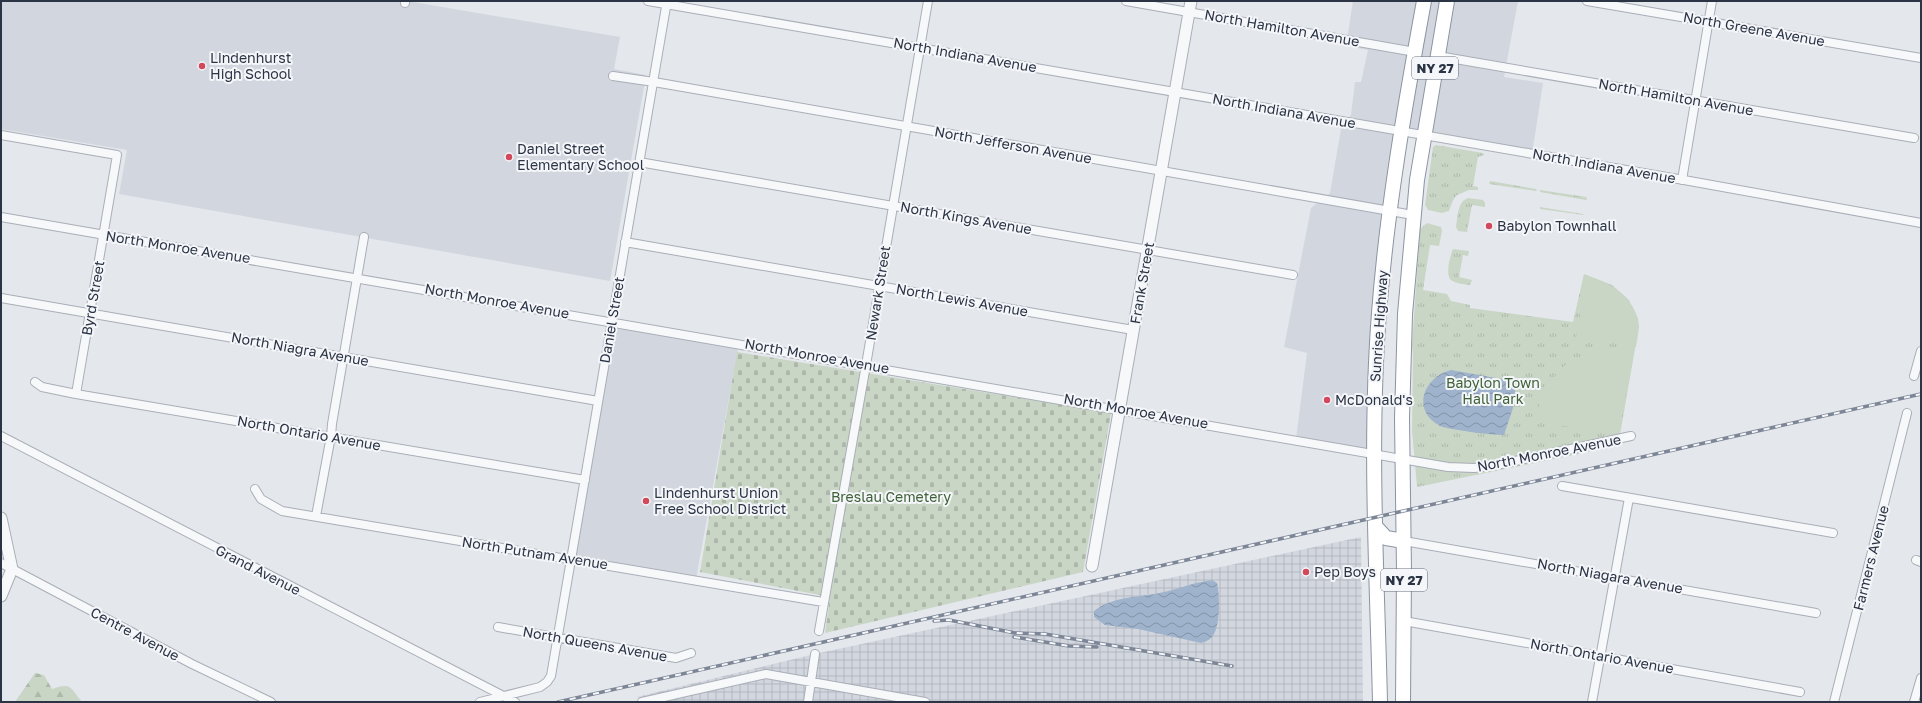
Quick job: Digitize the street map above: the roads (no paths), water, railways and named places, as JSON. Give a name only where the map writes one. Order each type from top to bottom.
[{"type":"highway","name":"Sunrise Highway","points":[[1380,702],[1374,453],[1377,340],[1389,211],[1424,1]]},
{"type":"highway","name":"Sunrise Highway","points":[[1403,702],[1404,541],[1402,392],[1405,314],[1414,215],[1424,136],[1447,1]]},
{"type":"highway","points":[[1376,526],[1386,538],[1404,541]]},
{"type":"street","name":"North Indiana Avenue","points":[[648,1],[920,47],[1921,223]]},
{"type":"street","name":"Newark Street","points":[[819,632],[928,1]]},
{"type":"street","name":"North Hamilton Avenue","points":[[1126,1],[1190,6],[1415,52]]},
{"type":"street","name":"North Greene Avenue","points":[[1587,1],[1921,58]]},
{"type":"street","points":[[1682,180],[1712,1]]},
{"type":"street","name":"Daniel Street","points":[[505,696],[540,687],[547,682],[551,676],[667,3]]},
{"type":"street","name":"Frank Street","points":[[1092,566],[1121,408],[1160,170],[1190,6]]},
{"type":"street","name":"North Hamilton Avenue","points":[[1438,56],[1914,138]]},
{"type":"street","name":"North Jefferson Avenue","points":[[613,76],[1414,215]]},
{"type":"street","name":"Byrd Street","points":[[1,135],[118,154],[76,394]]},
{"type":"street","name":"North Kings Avenue","points":[[640,162],[1293,275]]},
{"type":"street","name":"North Monroe Avenue","points":[[1,217],[866,364],[1457,468],[1483,468],[1631,436]]},
{"type":"street","points":[[316,516],[331,436],[364,237]]},
{"type":"street","name":"North Lewis Avenue","points":[[625,242],[1133,330]]},
{"type":"street","name":"North Niagra Avenue","points":[[1,298],[598,401]]},
{"type":"street","points":[[1914,376],[1921,351]]},
{"type":"street","name":"North Ontario Avenue","points":[[35,382],[42,387],[76,394],[584,480]]},
{"type":"street","name":"Farmers Avenue","points":[[1834,702],[1907,414]]},
{"type":"street","name":"Grand Avenue","points":[[1,436],[408,648],[515,702]]},
{"type":"street","points":[[1562,486],[1833,533]]},
{"type":"street","name":"North Putnam Avenue","points":[[255,489],[261,499],[282,511],[823,602]]},
{"type":"street","points":[[1592,702],[1629,498]]},
{"type":"street","points":[[1,518],[12,569],[1,596]]},
{"type":"street","name":"North Niagara Avenue","points":[[1404,541],[1614,576],[1816,613]]},
{"type":"street","name":"Centre Avenue","points":[[1,563],[192,664],[270,702]]},
{"type":"street","name":"North Ontario Avenue","points":[[1404,621],[1800,692]]},
{"type":"street","name":"North Queens Avenue","points":[[498,627],[558,639],[676,658],[691,653]]},
{"type":"street","points":[[808,702],[815,654]]},
{"type":"street","points":[[642,702],[766,674],[925,702]]},
{"type":"street","points":[[1914,702],[1921,678]]},
{"type":"street","points":[[480,702],[505,696]]},
{"type":"water","points":[[1451,370],[1513,381],[1516,383],[1513,408],[1504,435],[1452,429],[1440,426],[1431,420],[1423,404],[1424,395],[1433,380],[1441,374]]},
{"type":"water","points":[[1212,580],[1217,583],[1218,589],[1218,621],[1214,635],[1209,640],[1201,643],[1138,629],[1105,625],[1094,617],[1094,611],[1110,602],[1155,594]]},
{"type":"railway","points":[[558,702],[1921,394]]},
{"type":"railway","points":[[934,621],[949,620],[1015,633],[1045,634],[1232,666]]},
{"type":"railway","points":[[1014,637],[1069,646],[1097,647]]},
{"type":"place","name":"Lindenhurst High School","points":[[202,66]]},
{"type":"place","name":"Daniel Street Elementary School","points":[[509,157]]},
{"type":"place","name":"Babylon Townhall","points":[[1489,226]]},
{"type":"place","name":"McDonald's","points":[[1327,400]]},
{"type":"place","name":"Lindenhurst Union Free School District","points":[[646,501]]},
{"type":"place","name":"Pep Boys","points":[[1306,572]]},
{"type":"park label","name":"Babylon Town Hall Park","points":[[1493,392]]},
{"type":"park label","name":"Breslau Cemetery","points":[[891,497]]}]
